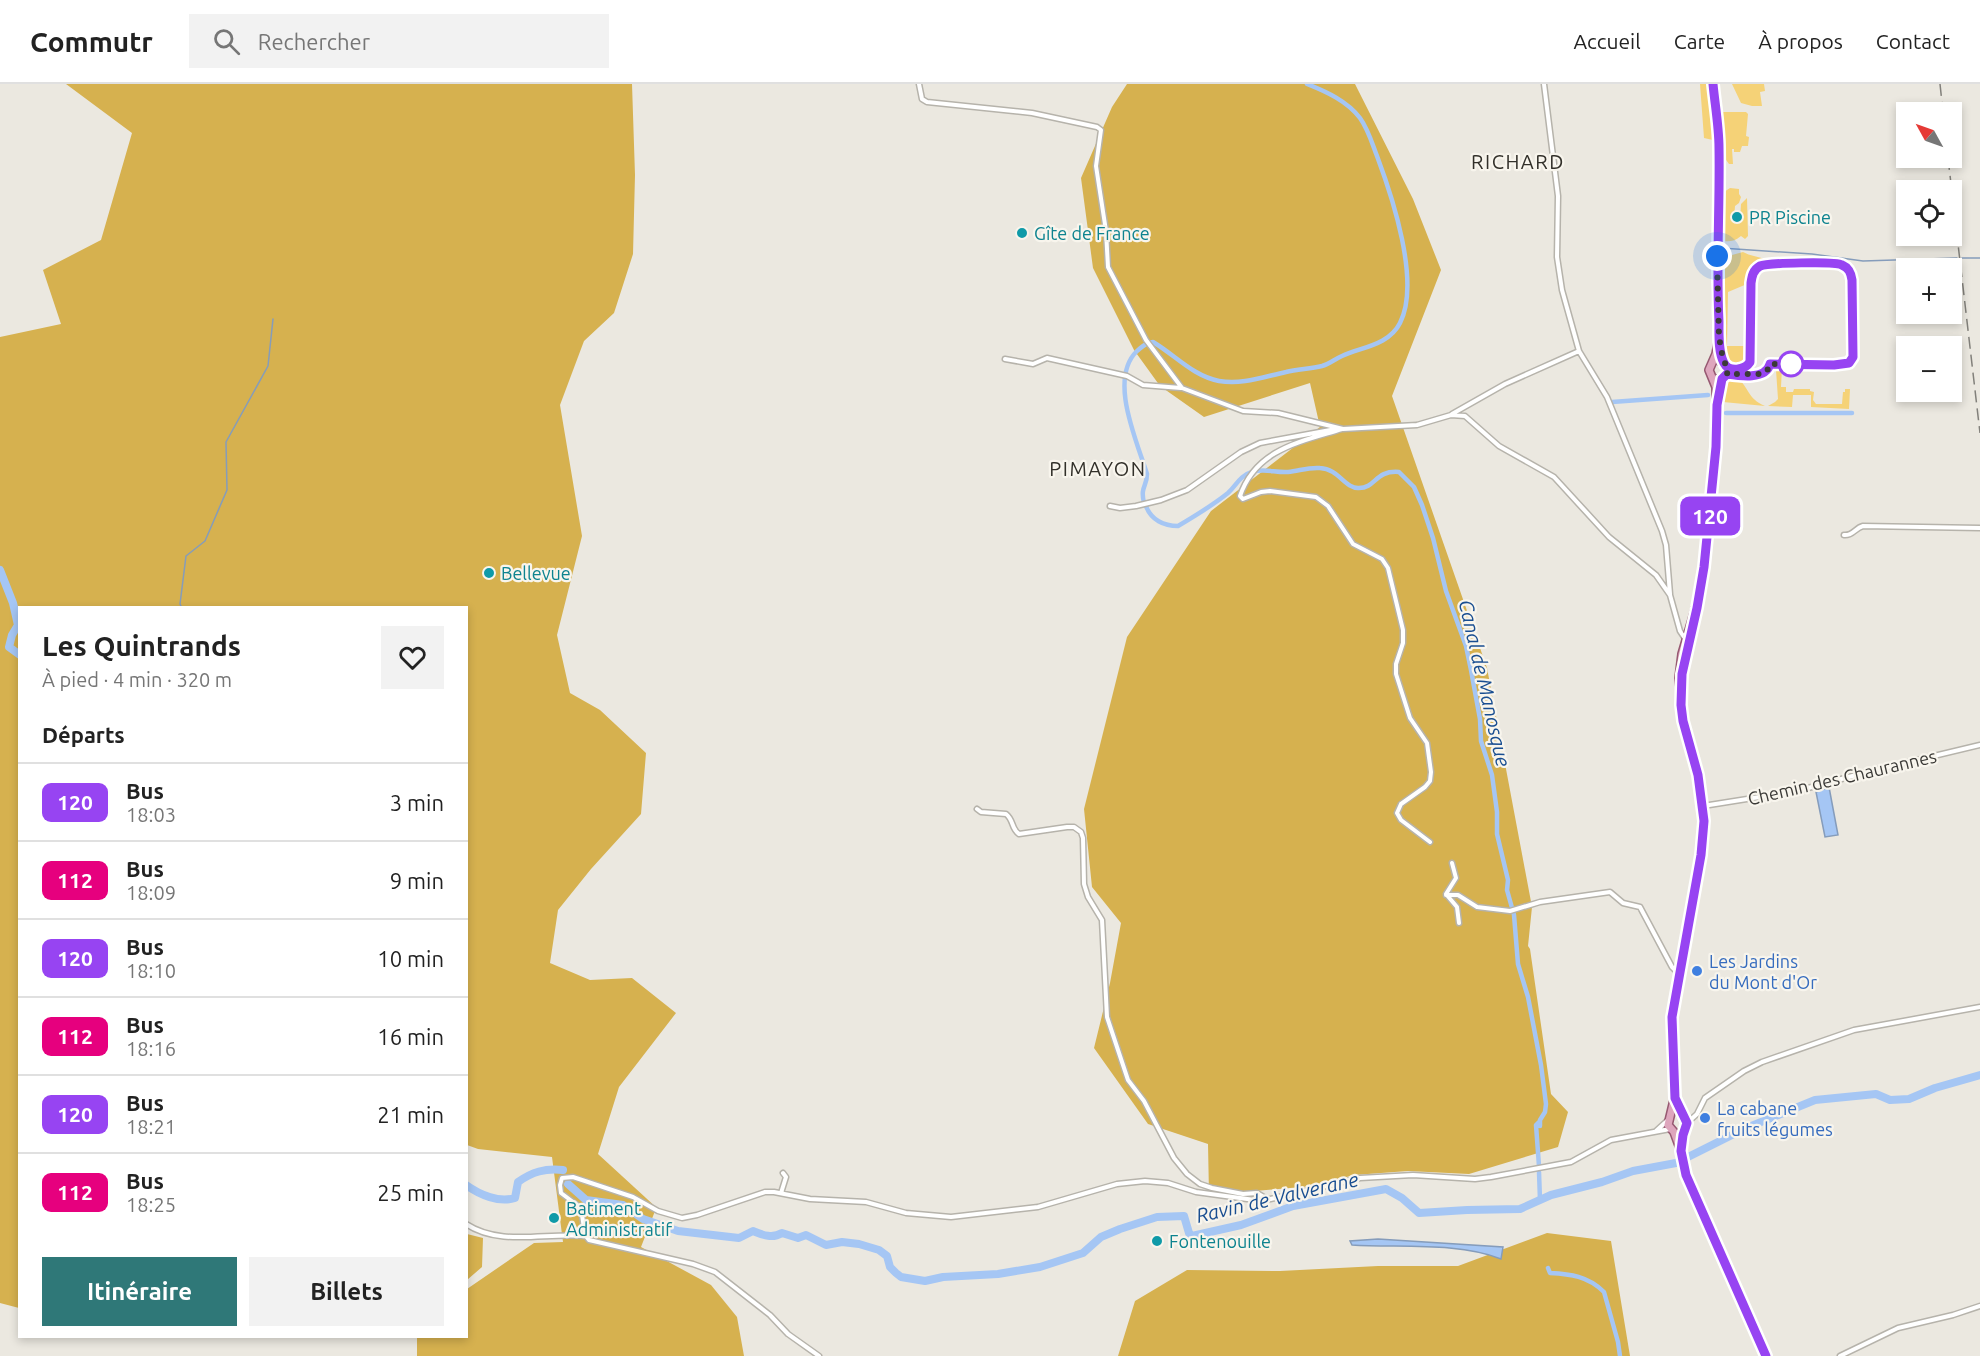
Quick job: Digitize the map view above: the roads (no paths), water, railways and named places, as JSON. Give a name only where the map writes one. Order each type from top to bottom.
[{"type":"main road","points":[[1681,705],[1683,665],[1700,593],[1709,522],[1717,405],[1723,373],[1717,290],[1719,143],[1713,84]]},
{"type":"main road","points":[[1719,337],[1709,373],[1723,373]]},
{"type":"main road","points":[[1712,364],[1718,362],[1723,373]]},
{"type":"main road","points":[[1700,593],[1685,639],[1678,678],[1681,705],[1703,806],[1701,855],[1678,973],[1672,1017],[1675,1098],[1670,1117],[1672,1131],[1681,1151],[1685,1173],[1766,1356]]},
{"type":"main road","points":[[1675,1098],[1684,1120],[1681,1151]]},
{"type":"main road","points":[[1670,1117],[1684,1120]]},
{"type":"main road","points":[[1672,1131],[1684,1120]]},
{"type":"street","points":[[919,84],[922,99],[925,101],[1032,113],[1101,130],[1096,166],[1107,237],[1108,267],[1147,342],[1182,388]]},
{"type":"street","points":[[1544,84],[1558,196],[1557,257],[1562,290],[1579,351],[1607,397],[1662,531],[1666,545],[1670,595],[1680,631],[1685,639],[1683,665]]},
{"type":"street","points":[[1723,373],[1748,366],[1751,342]]},
{"type":"street","points":[[1110,506],[1120,508],[1136,506],[1187,490],[1241,452],[1260,443],[1343,429],[1417,425],[1452,415],[1500,387],[1579,351]]},
{"type":"street","points":[[1007,360],[1033,364],[1047,358],[1125,376],[1143,385],[1182,388],[1243,411],[1278,413],[1343,429]]},
{"type":"street","points":[[1723,373],[1761,374],[1767,371],[1770,364]]},
{"type":"street","points":[[1452,415],[1463,415],[1468,418],[1499,446],[1554,477],[1609,537],[1656,575],[1670,595]]},
{"type":"street","points":[[1343,429],[1293,445],[1263,461],[1255,469],[1240,494],[1243,499],[1270,491],[1316,497],[1328,506],[1353,544],[1382,559],[1388,568],[1403,630],[1403,643],[1396,674],[1410,718],[1427,743],[1431,772],[1430,781],[1425,787],[1404,801],[1397,812],[1401,820],[1430,842]]},
{"type":"street","points":[[1844,535],[1851,534],[1863,526],[1980,528]]},
{"type":"street","name":"Chemin des Chaurannes","points":[[1703,806],[1797,791],[1980,746]]},
{"type":"street","points":[[977,809],[981,813],[1006,814],[1019,834],[1067,827],[1074,827],[1081,832],[1084,884],[1088,897],[1102,920],[1107,1017],[1128,1080],[1144,1101],[1174,1158],[1186,1174],[1200,1184],[1212,1188],[1243,1194],[1257,1193],[1268,1200]]},
{"type":"street","points":[[1446,895],[1456,878],[1452,863]]},
{"type":"street","points":[[1446,895],[1458,895],[1477,907],[1512,910],[1540,902],[1600,892],[1612,893],[1623,903],[1640,907],[1672,967],[1678,973]]},
{"type":"street","points":[[1446,895],[1457,907],[1459,923]]},
{"type":"street","points":[[1684,1120],[1696,1116],[1705,1098],[1744,1071],[1762,1062],[1854,1030],[1980,1007]]},
{"type":"street","points":[[585,1236],[581,1209],[562,1195],[560,1185],[562,1178],[573,1177],[633,1197],[658,1211],[681,1218],[697,1215],[765,1192],[810,1199],[866,1202],[899,1212],[951,1217],[1038,1207],[1117,1184],[1145,1180],[1220,1196],[1268,1200],[1360,1178],[1398,1176],[1475,1179],[1571,1162],[1609,1141],[1646,1135],[1655,1131],[1670,1117]]},
{"type":"street","points":[[1655,1131],[1672,1131]]},
{"type":"street","points":[[781,1193],[786,1177],[783,1173]]},
{"type":"street","points":[[468,1225],[477,1231],[524,1238],[585,1236],[593,1242],[689,1263],[715,1272],[770,1315],[788,1334],[819,1356]]},
{"type":"street","points":[[1840,1356],[1898,1328],[1953,1316],[1980,1306]]},
{"type":"water","points":[[1829,787],[1838,835],[1825,837],[1816,792]]},
{"type":"water","points":[[1378,1239],[1503,1247],[1501,1259],[1466,1250],[1352,1245],[1350,1241]]},
{"type":"waterway","name":"Canal de Manosque","points":[[1144,503],[1143,490],[1147,474],[1127,411],[1125,394],[1125,377],[1129,363],[1144,345],[1153,342],[1201,375],[1219,381],[1236,382],[1325,365],[1382,341],[1400,323],[1406,306],[1406,263],[1396,216],[1370,136],[1360,118],[1343,102],[1307,84]]},
{"type":"waterway","points":[[1721,248],[1812,254],[1863,261],[1896,260]]},
{"type":"waterway","points":[[1962,258],[1980,258]]},
{"type":"waterway","points":[[181,606],[186,556],[205,541],[227,490],[226,442],[268,366],[273,319]]},
{"type":"waterway","points":[[1612,402],[1708,395]]},
{"type":"waterway","points":[[1726,413],[1852,413]]},
{"type":"waterway","name":"Canal de Manosque","points":[[1146,506],[1151,515],[1159,521],[1178,526],[1222,497],[1244,476],[1261,470],[1288,472],[1311,468],[1327,469],[1350,485],[1359,488],[1369,485],[1380,476],[1399,472],[1414,487],[1433,538],[1446,591],[1466,646],[1480,719],[1481,741],[1492,775],[1497,812],[1497,834],[1514,915],[1518,964],[1528,997],[1541,1065],[1546,1104],[1540,1126]]},
{"type":"waterway","name":"Ravin de Valverane","points":[[0,570],[13,603],[18,625]]},
{"type":"waterway","name":"Ravin de Valverane","points":[[18,625],[9,647],[18,654]]},
{"type":"waterway","name":"Ravin de Valverane","points":[[568,1184],[586,1200],[623,1205],[643,1219],[678,1231],[739,1238],[753,1231],[771,1236],[782,1233],[798,1238],[806,1235],[826,1245],[842,1242],[859,1244],[879,1250],[887,1256],[890,1267],[901,1277],[925,1281],[943,1277],[998,1274],[1040,1267],[1083,1253],[1101,1237],[1157,1217],[1184,1216],[1192,1236],[1241,1225],[1293,1206],[1386,1189],[1402,1198],[1419,1213],[1520,1209],[1551,1195],[1602,1182],[1633,1171],[1676,1163],[1744,1129],[1815,1100],[1876,1094],[1890,1100],[1909,1099],[1935,1088],[1980,1075]]},
{"type":"waterway","name":"Canal de Manosque","points":[[1539,1122],[1536,1125],[1539,1166]]},
{"type":"waterway","name":"Ravin de Valverane","points":[[468,1186],[490,1197],[515,1198],[518,1182],[528,1176],[545,1170],[563,1170]]},
{"type":"waterway","name":"Canal de Manosque","points":[[1539,1172],[1540,1200]]},
{"type":"waterway","name":"Canal de Manosque","points":[[1548,1268],[1550,1273],[1585,1279],[1604,1292],[1620,1356]]},
{"type":"railway","points":[[1940,84],[1942,102]]},
{"type":"railway","points":[[1949,168],[1980,433]]},
{"type":"place","name":"PR Piscine","points":[[1737,217]]},
{"type":"place","name":"Gîte de France","points":[[1022,233]]},
{"type":"place","name":"Bellevue","points":[[489,573]]},
{"type":"place","name":"Les Jardins du Mont d'Or","points":[[1697,971]]},
{"type":"place","name":"La cabane fruits légumes","points":[[1705,1118]]},
{"type":"place","name":"Batiment Administratif","points":[[554,1218]]},
{"type":"place","name":"Fontenouille","points":[[1157,1241]]},
{"type":"district","name":"RICHARD","points":[[1518,161]]},
{"type":"district","name":"PIMAYON","points":[[1098,468]]}]
